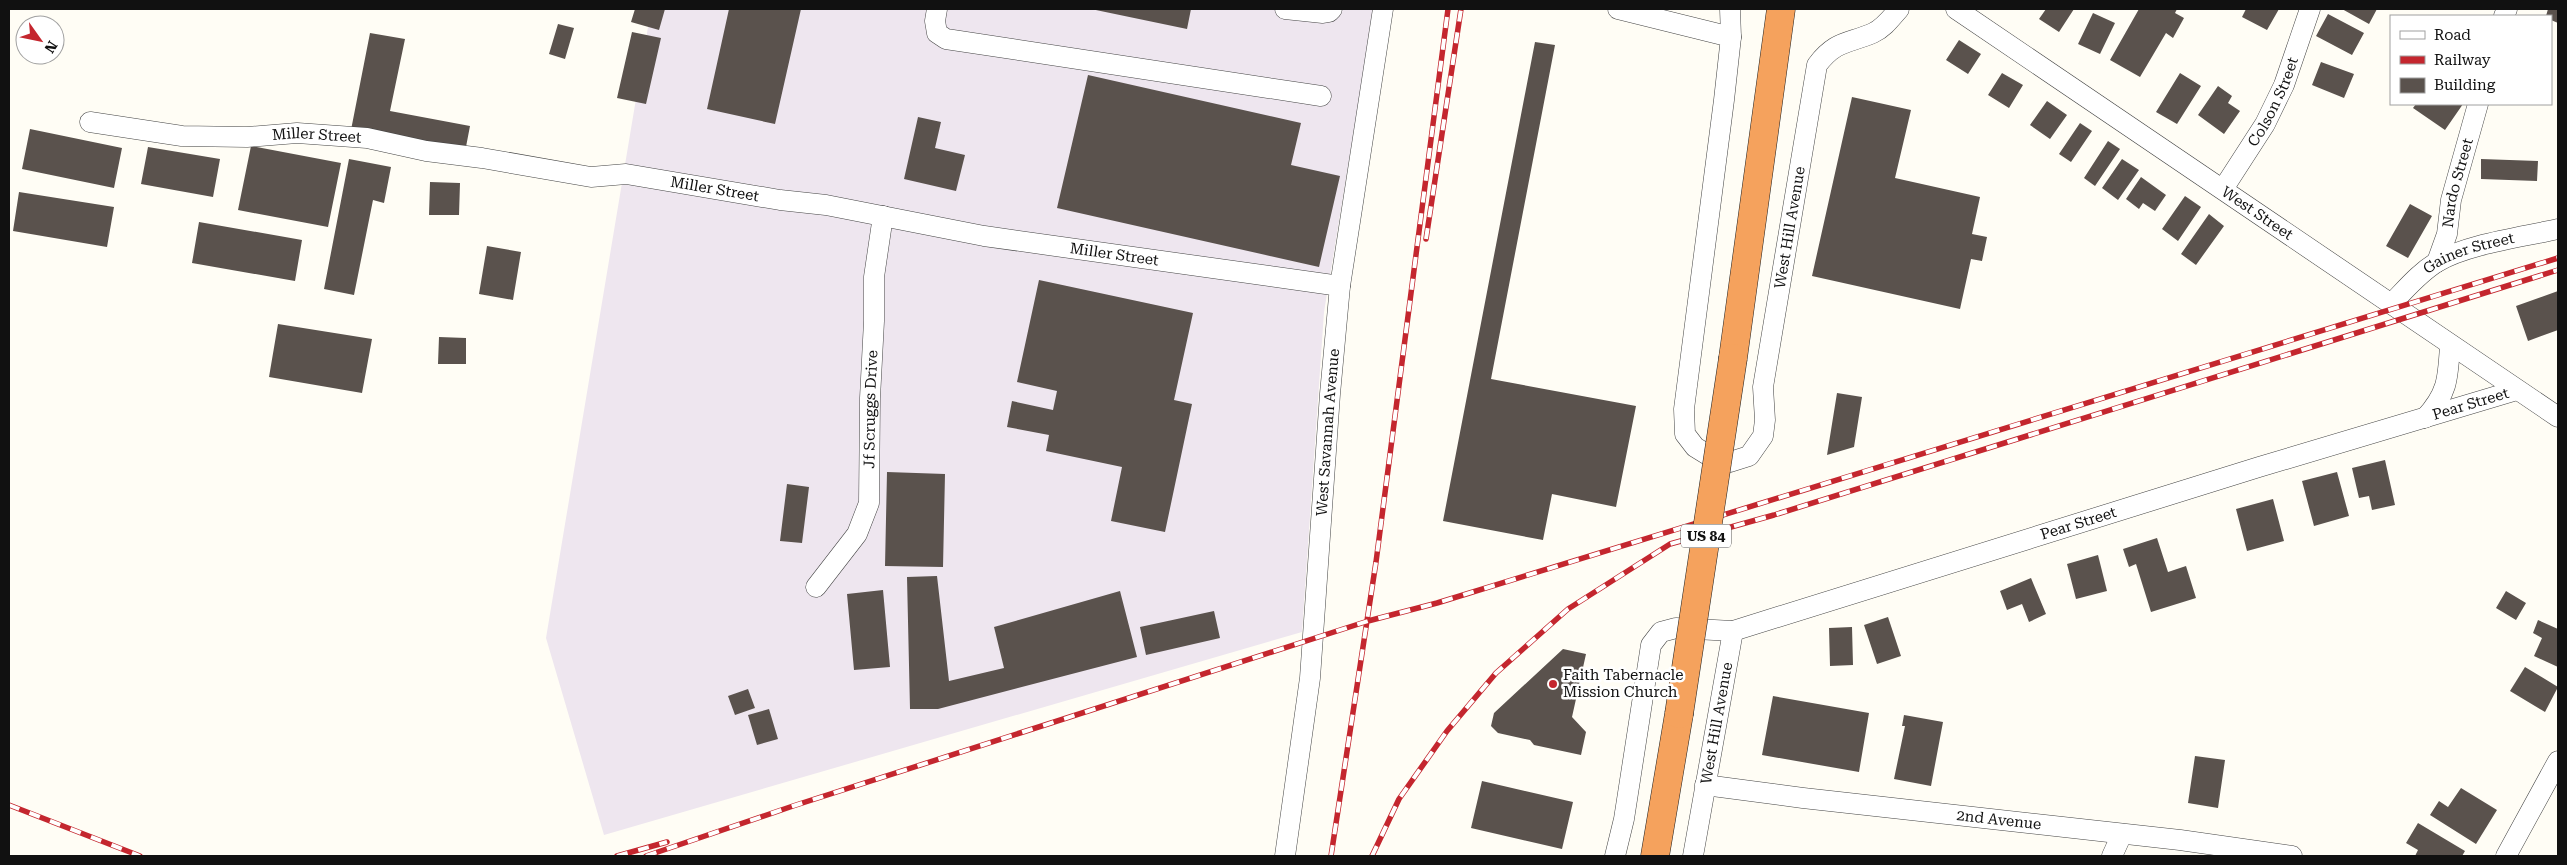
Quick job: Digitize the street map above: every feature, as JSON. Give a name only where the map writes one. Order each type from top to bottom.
[{"type":"highway","name":"US 84","points":[[1655,856],[1679,714],[1733,358],[1782,9]]},
{"type":"street","points":[[937,9],[935,21],[937,33],[946,39],[1321,96]]},
{"type":"street","points":[[1286,9],[1323,12],[1328,12],[1332,9]]},
{"type":"street","name":"West Savannah Avenue","points":[[1285,856],[1310,678],[1329,404],[1340,286],[1383,9]]},
{"type":"street","points":[[1618,9],[1731,37]]},
{"type":"street","name":"West Hill Avenue","points":[[1730,9],[1731,37],[1684,409],[1685,434],[1695,447],[1708,455],[1730,462],[1750,456],[1763,436],[1765,420],[1763,387],[1817,65],[1828,51],[1849,40],[1874,32],[1886,24],[1898,9]]},
{"type":"street","name":"West Street","points":[[1956,9],[2558,417]]},
{"type":"street","name":"Colson Street","points":[[2223,189],[2265,124],[2284,85],[2310,9]]},
{"type":"street","name":"Nardo Street","points":[[2437,262],[2447,234],[2451,200],[2478,105]]},
{"type":"street","name":"Miller Street","points":[[90,122],[182,136],[247,137],[297,133],[367,138],[426,151],[482,158],[591,177],[626,174],[780,200],[826,205],[993,237],[1340,286]]},
{"type":"street","name":"Jf Scruggs Drive","points":[[816,587],[857,534],[869,504],[874,277],[883,216]]},
{"type":"street","name":"Gainer Street","points":[[2392,304],[2415,279],[2437,262],[2480,246],[2558,229]]},
{"type":"street","name":"Pear Street","points":[[2425,418],[2440,402],[2445,389],[2450,345]]},
{"type":"street","name":"Pear Street","points":[[1733,630],[2241,472],[2517,390]]},
{"type":"street","points":[[1615,856],[1624,819],[1651,645],[1661,632],[1676,628],[1733,630]]},
{"type":"street","name":"West Hill Avenue","points":[[1693,856],[1733,630]]},
{"type":"street","points":[[2506,856],[2558,761]]},
{"type":"street","name":"2nd Avenue","points":[[1705,785],[1803,798],[2247,848],[2292,856]]},
{"type":"street","points":[[2112,856],[2122,834]]},
{"type":"shaded area","points":[[651,9],[1374,9],[1324,312],[1302,632],[604,835],[546,638]]},
{"type":"building","points":[[635,9],[665,9],[659,30],[631,22]]},
{"type":"building","points":[[729,9],[801,9],[775,124],[707,109]]},
{"type":"building","points":[[1091,9],[1191,9],[1187,29]]},
{"type":"building","points":[[2046,9],[2074,9],[2059,32],[2039,19]]},
{"type":"building","points":[[2139,9],[2177,9],[2175,13],[2184,18],[2173,38],[2166,33],[2140,77],[2110,60]]},
{"type":"building","points":[[2246,9],[2279,9],[2267,30],[2242,17]]},
{"type":"building","points":[[2342,9],[2377,9],[2369,24]]},
{"type":"building","points":[[2548,9],[2558,9],[2558,23],[2552,20],[2552,15],[2546,15]]},
{"type":"building","points":[[2093,13],[2115,23],[2100,54],[2078,44]]},
{"type":"building","points":[[2328,14],[2364,33],[2352,55],[2316,36]]},
{"type":"building","points":[[558,24],[574,28],[565,59],[549,54]]},
{"type":"building","points":[[632,32],[661,38],[646,104],[617,98]]},
{"type":"building","points":[[370,33],[405,39],[390,111],[470,126],[465,152],[351,130]]},
{"type":"building","points":[[1959,40],[1981,54],[1968,74],[1946,60]]},
{"type":"building","points":[[1535,42],[1555,45],[1491,379],[1636,406],[1616,507],[1552,494],[1543,540],[1443,521]]},
{"type":"building","points":[[2321,62],[2354,74],[2344,98],[2312,85]]},
{"type":"building","points":[[2002,73],[2023,85],[2009,108],[1988,95]]},
{"type":"building","points":[[2180,73],[2201,86],[2177,124],[2156,112]]},
{"type":"building","points":[[1088,75],[1301,123],[1291,165],[1340,176],[1319,267],[1057,208]]},
{"type":"building","points":[[2218,86],[2232,96],[2228,103],[2240,111],[2224,134],[2198,115]]},
{"type":"building","points":[[1852,97],[1911,110],[1895,178],[1980,197],[1972,234],[1987,237],[1982,261],[1971,259],[1960,309],[1812,276]]},
{"type":"building","points":[[2047,101],[2067,115],[2050,139],[2030,125]]},
{"type":"building","points":[[2415,105],[2462,105],[2445,130],[2413,108]]},
{"type":"building","points":[[918,117],[941,122],[935,148],[965,155],[956,191],[904,179]]},
{"type":"building","points":[[2080,123],[2092,131],[2071,162],[2059,154]]},
{"type":"building","points":[[30,129],[122,148],[114,188],[22,169]]},
{"type":"building","points":[[2108,141],[2120,149],[2095,186],[2084,178]]},
{"type":"building","points":[[251,146],[341,163],[328,227],[238,210]]},
{"type":"building","points":[[148,147],[220,159],[213,197],[141,184]]},
{"type":"building","points":[[349,159],[391,167],[384,203],[373,200],[354,295],[324,289]]},
{"type":"building","points":[[2122,159],[2139,170],[2118,200],[2102,188]]},
{"type":"building","points":[[2481,159],[2538,161],[2537,181],[2481,179]]},
{"type":"building","points":[[2141,177],[2166,195],[2155,211],[2143,203],[2139,209],[2126,199]]},
{"type":"building","points":[[430,182],[460,183],[459,215],[429,215]]},
{"type":"building","points":[[19,192],[114,207],[107,247],[13,231]]},
{"type":"building","points":[[2185,196],[2201,207],[2178,241],[2162,229]]},
{"type":"building","points":[[2410,204],[2432,216],[2408,258],[2386,246]]},
{"type":"building","points":[[2209,214],[2224,226],[2196,265],[2181,254]]},
{"type":"building","points":[[199,222],[302,240],[295,281],[192,263]]},
{"type":"building","points":[[487,246],[521,252],[513,300],[479,294]]},
{"type":"building","points":[[1039,280],[1193,313],[1174,400],[1192,404],[1165,532],[1111,521],[1122,467],[1046,451],[1049,435],[1007,427],[1012,401],[1053,410],[1057,391],[1017,382]]},
{"type":"building","points":[[2558,291],[2558,330],[2528,341],[2516,306]]},
{"type":"building","points":[[278,324],[372,339],[362,393],[269,377]]},
{"type":"building","points":[[439,337],[466,338],[466,364],[438,364]]},
{"type":"building","points":[[1837,393],[1862,397],[1854,447],[1827,455]]},
{"type":"building","points":[[2385,460],[2395,505],[2372,510],[2369,496],[2359,498],[2352,468]]},
{"type":"building","points":[[887,472],[945,474],[943,567],[885,566]]},
{"type":"building","points":[[2337,472],[2349,516],[2314,526],[2302,481]]},
{"type":"building","points":[[787,484],[809,487],[802,543],[780,541]]},
{"type":"building","points":[[2273,499],[2284,541],[2247,551],[2236,509]]},
{"type":"building","points":[[2157,538],[2168,572],[2186,566],[2196,598],[2151,612],[2136,564],[2129,567],[2123,549]]},
{"type":"building","points":[[2098,555],[2107,591],[2076,599],[2067,564]]},
{"type":"building","points":[[937,576],[949,681],[1004,668],[994,627],[1120,591],[1137,657],[938,709],[910,709],[907,577]]},
{"type":"building","points":[[2031,578],[2046,614],[2029,622],[2022,604],[2007,610],[2000,591]]},
{"type":"building","points":[[883,590],[890,667],[854,670],[847,594]]},
{"type":"building","points":[[2506,591],[2526,603],[2516,620],[2496,608]]},
{"type":"building","points":[[1214,611],[1220,638],[1146,655],[1140,627]]},
{"type":"building","points":[[1888,617],[1901,656],[1877,664],[1864,625]]},
{"type":"building","points":[[2538,620],[2558,629],[2558,667],[2534,656],[2542,638],[2533,633]]},
{"type":"building","points":[[1852,627],[1853,665],[1830,666],[1829,628]]},
{"type":"building","name":"Faith Tabernacle Mission Church","points":[[1563,649],[1586,654],[1572,717],[1586,732],[1581,755],[1534,745],[1530,740],[1498,733],[1491,726],[1494,713]]},
{"type":"building","points":[[2525,667],[2558,687],[2545,712],[2510,691]]},
{"type":"building","points":[[748,689],[755,708],[735,715],[728,696]]},
{"type":"building","points":[[1773,696],[1869,713],[1859,772],[1762,755]]},
{"type":"building","points":[[769,709],[778,739],[757,745],[748,715]]},
{"type":"building","points":[[1904,715],[1943,722],[1931,786],[1894,779],[1905,726],[1902,726]]},
{"type":"building","points":[[2195,756],[2225,760],[2218,808],[2188,803]]},
{"type":"building","points":[[1482,781],[1573,802],[1562,849],[1471,828]]},
{"type":"building","points":[[2461,788],[2497,810],[2476,844],[2430,815],[2439,801],[2448,807]]},
{"type":"building","points":[[2418,823],[2465,851],[2462,856],[2415,856],[2418,850],[2406,843]]},
{"type":"railway","points":[[1331,856],[1376,562],[1448,9]]},
{"type":"railway","points":[[1426,239],[1461,9]]},
{"type":"railway","points":[[646,856],[793,806],[1368,621],[1437,603],[2558,258]]},
{"type":"railway","points":[[1372,856],[1399,799],[1447,731],[1496,673],[1568,609],[1670,544],[1774,515],[2558,270]]},
{"type":"railway","points":[[9,805],[140,856]]},
{"type":"railway","points":[[617,856],[667,842]]},
{"type":"place","name":"Faith Tabernacle Mission Church","points":[[1553,684]]}]
